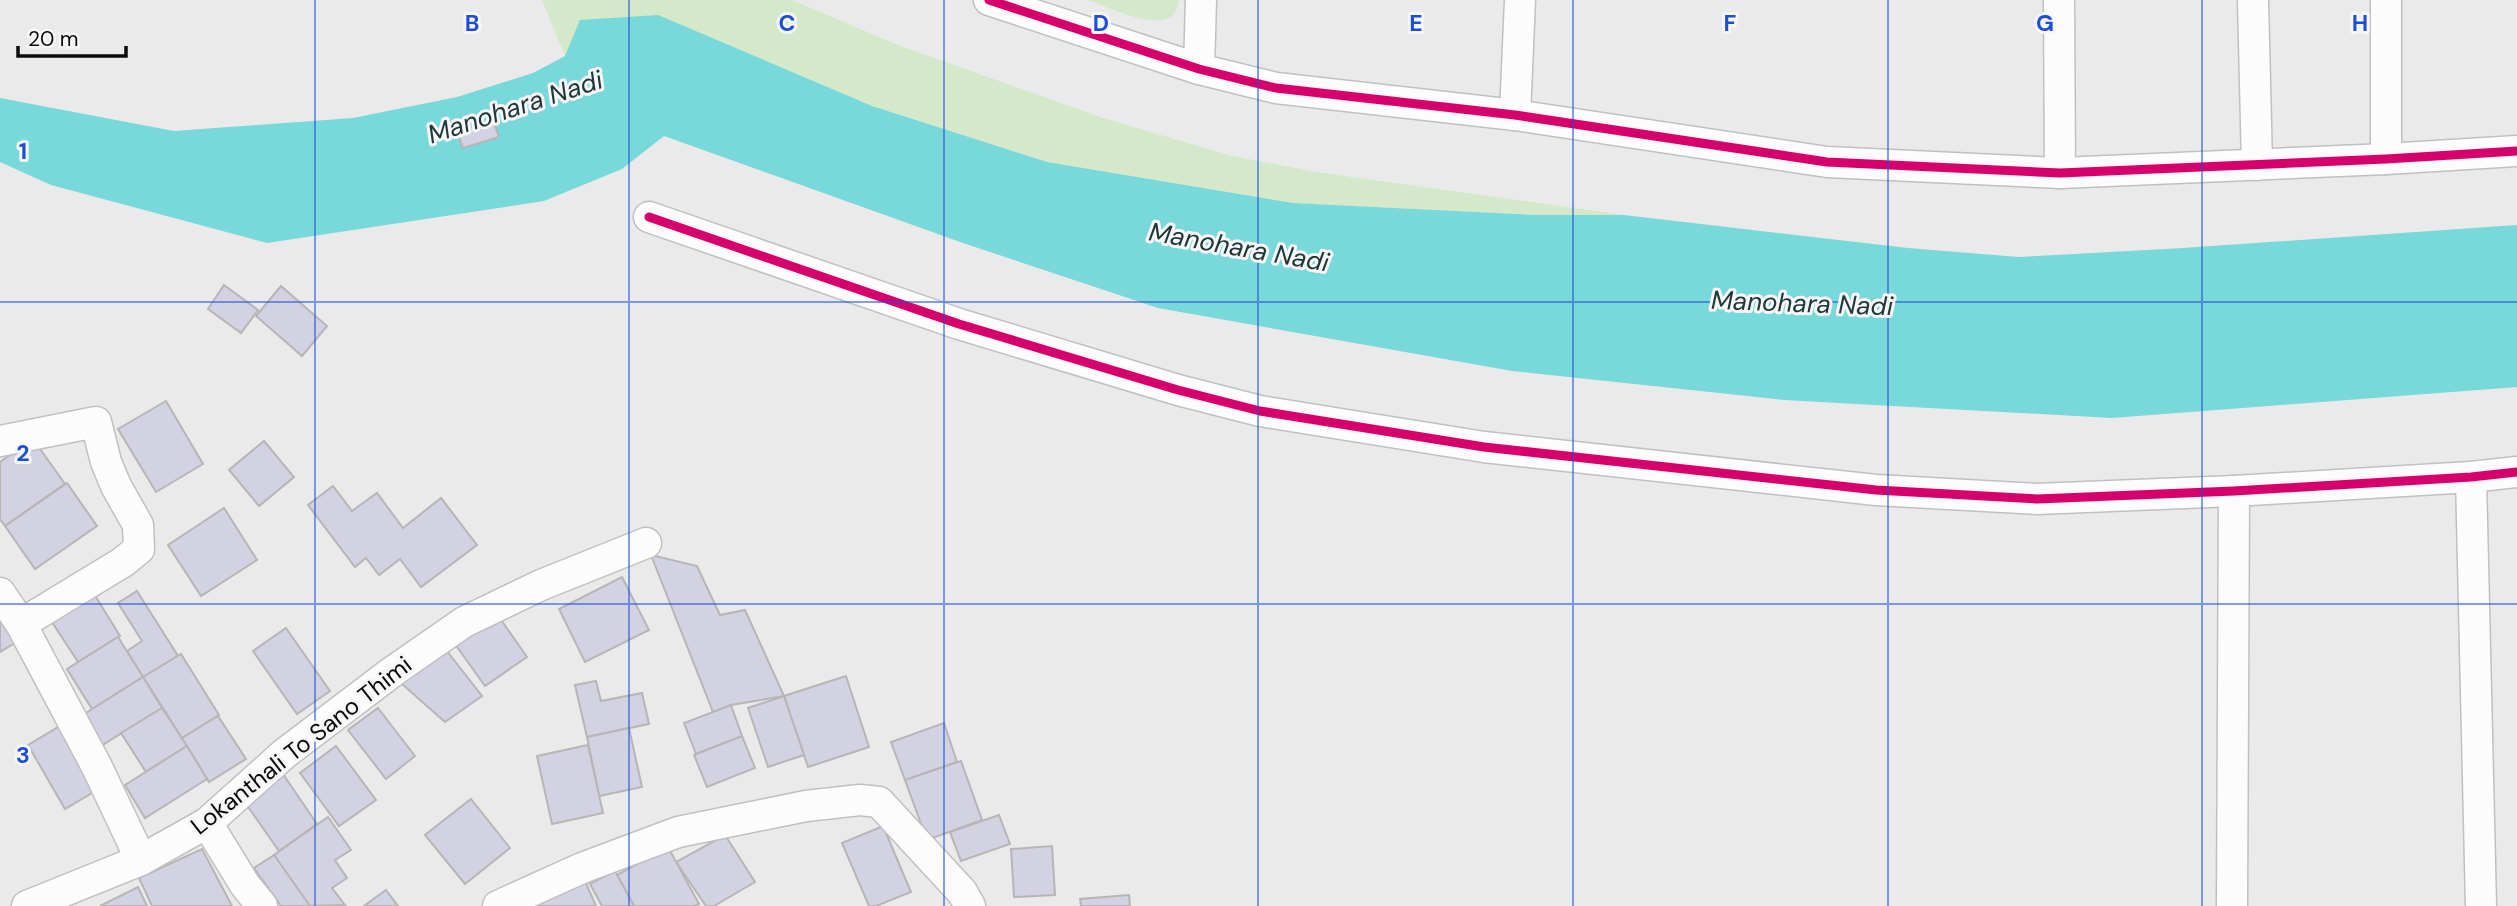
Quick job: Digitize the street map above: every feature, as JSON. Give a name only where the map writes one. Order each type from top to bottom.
[{"type":"street","points":[[989,0],[1199,68],[1276,88],[1515,115],[1827,162],[2060,173],[2517,151]]},
{"type":"street","points":[[1199,68],[1201,0]]},
{"type":"street","points":[[1515,115],[1520,0]]},
{"type":"street","points":[[2059,0],[2060,173]]},
{"type":"street","points":[[2253,0],[2257,165]]},
{"type":"street","points":[[2386,0],[2386,159]]},
{"type":"street","points":[[649,217],[959,324],[1178,390],[1260,411],[1484,447],[1876,489],[2037,499],[2234,491],[2517,472]]},
{"type":"street","points":[[0,441],[96,422],[106,462],[138,525],[139,549],[123,562],[21,624]]},
{"type":"street","points":[[2471,477],[2481,906]]},
{"type":"street","points":[[2232,906],[2234,491]]},
{"type":"street","name":"Lokanthali To Sano Thimi","points":[[27,906],[141,860],[207,823],[284,754],[392,672],[464,622],[541,585],[646,543]]},
{"type":"street","points":[[0,593],[21,624],[97,767],[141,860]]},
{"type":"street","points":[[498,906],[582,868],[678,832],[806,806],[860,800],[879,802],[962,892],[970,906]]},
{"type":"street","points":[[207,823],[245,885],[262,906]]},
{"type":"green space","points":[[542,0],[792,0],[898,45],[1103,118],[1232,156],[1316,172],[1624,215],[1534,215],[1293,203],[1047,162],[872,106],[565,56]]},
{"type":"green space","points":[[1088,0],[1179,0],[1175,12],[1166,19],[1154,20],[1125,14]]},
{"type":"water","name":"Manohara Nadi","points":[[658,15],[872,106],[1047,162],[1293,203],[1534,215],[1624,215],[1908,248],[2019,257],[2517,225],[2517,387],[2112,418],[1784,400],[1512,371],[1158,308],[963,243],[664,136],[622,169],[544,201],[267,243],[51,185],[0,162],[0,98],[174,131],[353,118],[457,97],[533,73],[565,56],[580,20]]},
{"type":"building","points":[[493,120],[499,137],[463,148],[457,131]]},
{"type":"building","points":[[224,285],[258,310],[241,333],[208,309]]},
{"type":"building","points":[[281,286],[327,326],[302,356],[256,316]]},
{"type":"building","points":[[166,401],[203,464],[156,492],[118,429]]},
{"type":"building","points":[[33,439],[65,484],[5,526],[0,519],[0,462]]},
{"type":"building","points":[[264,441],[294,477],[259,506],[229,470]]},
{"type":"building","points":[[67,483],[97,526],[35,569],[5,526]]},
{"type":"building","points":[[333,486],[352,511],[377,493],[403,528],[441,498],[477,545],[421,587],[400,559],[379,575],[366,558],[355,567],[308,505]]},
{"type":"building","points":[[224,508],[257,560],[201,596],[168,545]]},
{"type":"building","points":[[651,555],[697,566],[720,615],[745,610],[784,696],[731,705],[713,712]]},
{"type":"building","points":[[622,577],[649,630],[585,662],[559,609]]},
{"type":"building","points":[[91,589],[120,636],[78,662],[48,616]]},
{"type":"building","points":[[137,591],[178,656],[143,677],[127,651],[142,641],[118,603]]},
{"type":"building","points":[[0,607],[20,640],[0,652]]},
{"type":"building","points":[[497,614],[527,657],[485,686],[455,644]]},
{"type":"building","points":[[286,628],[330,691],[297,714],[253,651]]},
{"type":"building","points":[[118,637],[143,677],[92,709],[67,669]]},
{"type":"building","points":[[443,646],[482,696],[445,722],[402,684],[405,676]]},
{"type":"building","points":[[181,654],[219,715],[182,738],[143,677]]},
{"type":"building","points":[[846,676],[869,747],[808,767],[784,696]]},
{"type":"building","points":[[143,677],[162,708],[96,749],[78,718]]},
{"type":"building","points":[[596,681],[601,701],[642,693],[649,724],[587,737],[575,685]]},
{"type":"building","points":[[784,696],[804,755],[768,767],[748,708]]},
{"type":"building","points":[[731,705],[742,736],[696,754],[684,723]]},
{"type":"building","points":[[162,708],[187,746],[146,772],[121,733]]},
{"type":"building","points":[[378,708],[415,756],[386,779],[348,730]]},
{"type":"building","points":[[218,716],[246,759],[209,782],[182,738]]},
{"type":"building","points":[[944,723],[957,762],[905,780],[891,742]]},
{"type":"building","points":[[60,726],[97,790],[65,809],[28,745]]},
{"type":"building","points":[[629,728],[642,787],[599,796],[587,737]]},
{"type":"building","points":[[742,736],[755,768],[707,787],[694,755]]},
{"type":"building","points":[[588,745],[603,813],[552,824],[537,756]]},
{"type":"building","points":[[187,746],[207,779],[145,818],[125,785]]},
{"type":"building","points":[[336,746],[376,800],[339,826],[300,773]]},
{"type":"building","points":[[961,761],[982,820],[927,840],[905,780]]},
{"type":"building","points":[[283,774],[317,824],[279,851],[244,801]]},
{"type":"building","points":[[471,799],[510,848],[465,884],[425,835]]},
{"type":"building","points":[[999,815],[1010,844],[961,861],[950,832]]},
{"type":"building","points":[[328,817],[351,850],[335,860],[347,878],[332,888],[345,905],[309,906],[274,855]]},
{"type":"building","points":[[883,826],[911,892],[876,906],[869,906],[842,843]]},
{"type":"building","points":[[725,835],[755,882],[714,906],[706,906],[676,862]]},
{"type":"building","points":[[1052,846],[1055,895],[1014,897],[1011,849]]},
{"type":"building","points":[[668,847],[699,904],[634,906],[617,875]]},
{"type":"building","points":[[202,849],[232,906],[152,906],[139,878]]},
{"type":"building","points":[[274,855],[310,906],[281,906],[254,868]]},
{"type":"building","points":[[615,871],[634,906],[602,906],[590,884]]},
{"type":"building","points":[[585,881],[596,906],[539,906],[538,903]]},
{"type":"building","points":[[138,887],[147,906],[100,906]]},
{"type":"building","points":[[386,890],[398,906],[364,906]]},
{"type":"building","points":[[1129,895],[1130,906],[1081,906],[1080,899]]},
{"type":"cycle path","points":[[989,0],[1199,69],[1276,88],[1515,115],[1827,162],[2060,173],[2517,151]]},
{"type":"cycle path","points":[[649,217],[959,324],[1178,390],[1260,411],[1484,447],[1876,490],[2037,499],[2234,491],[2517,472]]}]
